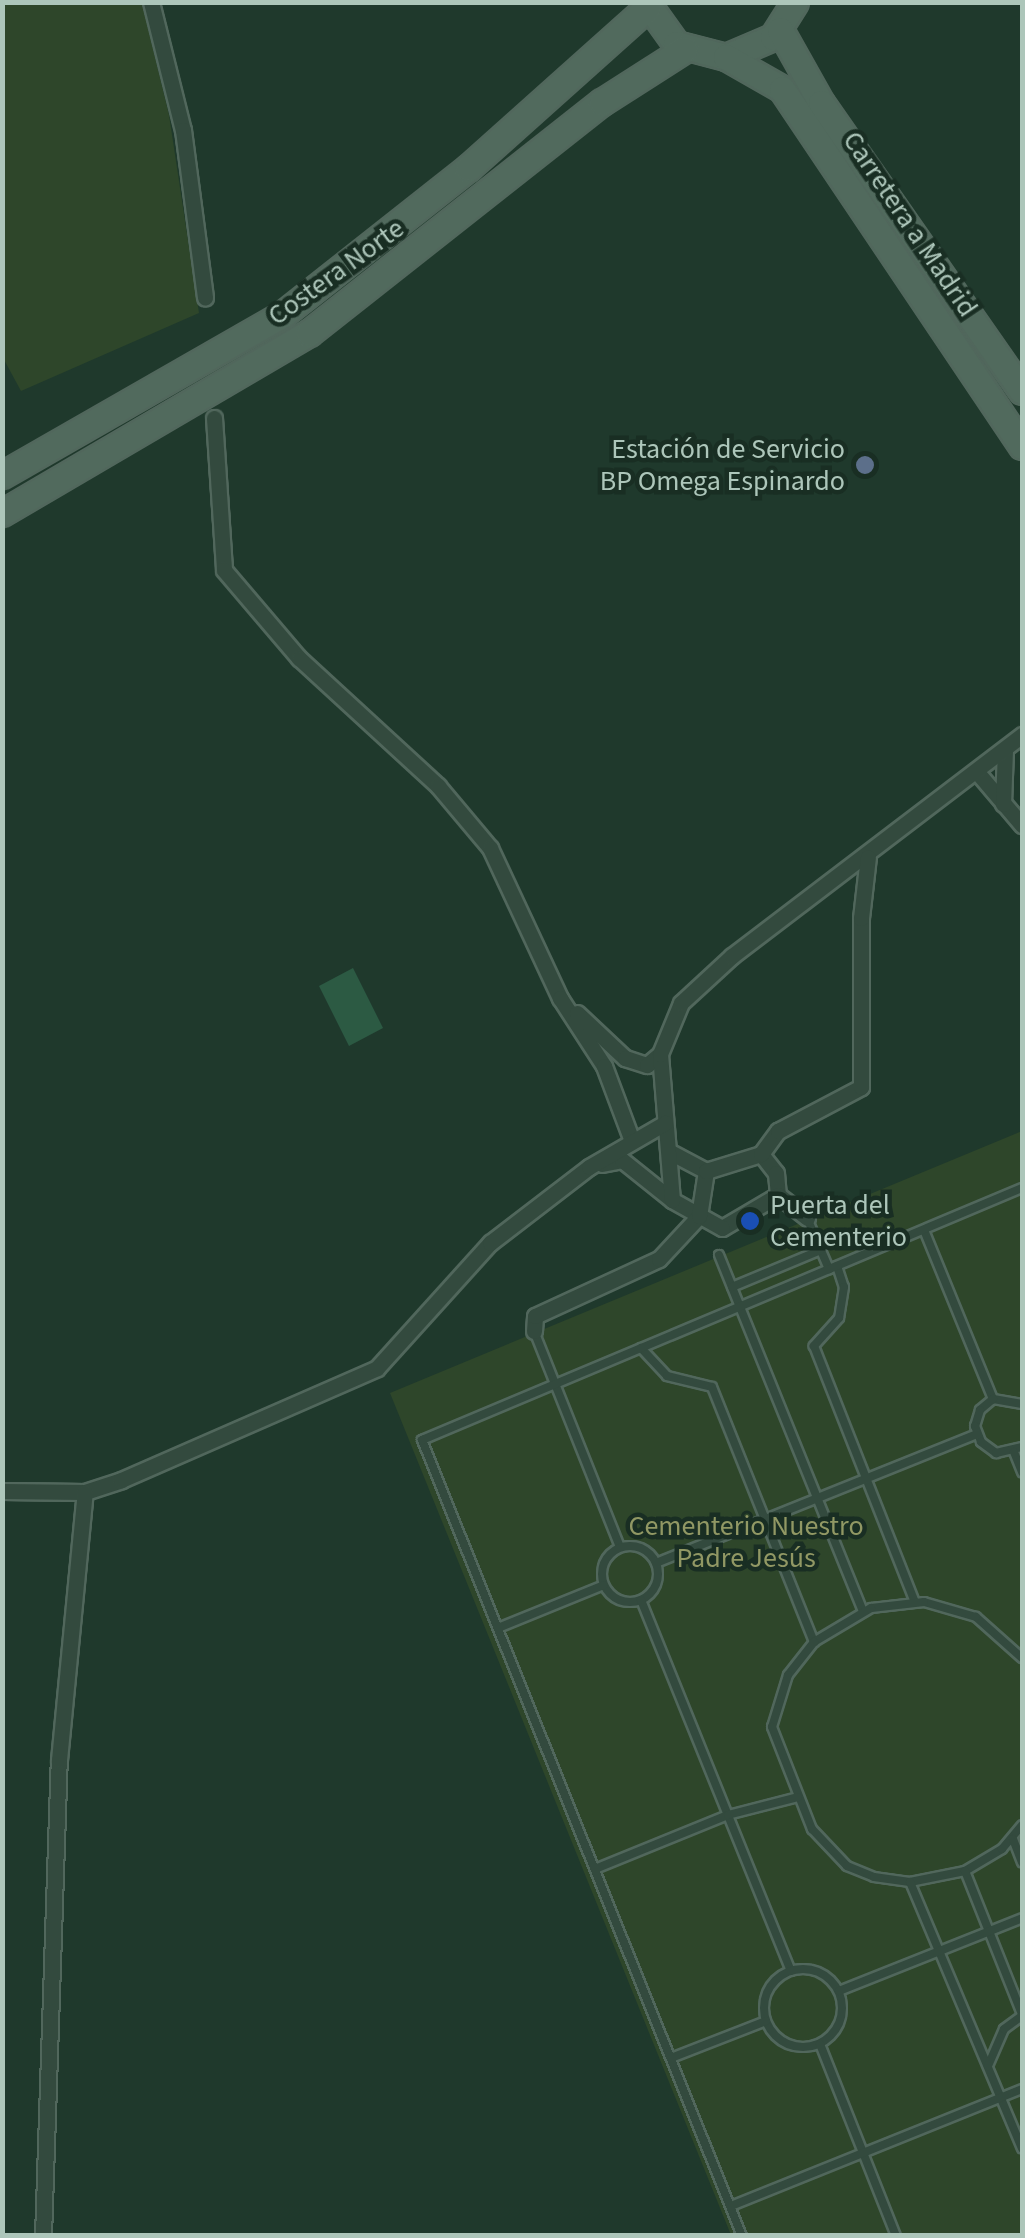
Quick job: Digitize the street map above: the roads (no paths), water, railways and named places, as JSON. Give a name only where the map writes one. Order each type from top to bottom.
[{"type":"main road","points":[[647,5],[662,31],[684,49],[726,57],[756,49],[780,30],[795,2]]},
{"type":"main road","name":"Costera Norte","points":[[2,475],[283,314],[468,168],[647,5]]},
{"type":"main road","name":"Carretera a Madrid","points":[[780,30],[821,103],[1022,391]]},
{"type":"main road","name":"Costera Norte","points":[[2,513],[309,333],[602,102],[684,49]]},
{"type":"main road","name":"Carretera a Madrid","points":[[726,57],[782,90],[1022,446]]},
{"type":"street","points":[[150,2],[183,130],[206,298]]},
{"type":"street","points":[[214,418],[224,570],[299,658],[438,786],[490,848],[560,998],[604,1066],[632,1142]]},
{"type":"street","points":[[672,1200],[660,1054],[681,1003],[732,956],[868,857],[1022,735]]},
{"type":"street","points":[[1003,804],[1004,750]]},
{"type":"street","points":[[977,772],[1022,825]]},
{"type":"street","points":[[670,1152],[706,1172],[762,1154],[778,1131],[861,1087],[861,918],[868,857]]},
{"type":"street","points":[[560,998],[625,1058],[647,1065],[660,1054]]},
{"type":"street","points":[[2,1491],[85,1492],[378,1368],[490,1243],[589,1167],[664,1123]]},
{"type":"street","points":[[762,1154],[776,1172],[778,1196],[807,1218]]},
{"type":"street","points":[[589,1167],[622,1160],[672,1200],[722,1228],[778,1196]]},
{"type":"street","points":[[534,1331],[535,1316],[659,1259],[699,1216],[706,1172]]},
{"type":"street","points":[[43,2236],[60,1760],[85,1492]]},
{"type":"lane","points":[[742,2236],[422,1440],[1022,1188]]},
{"type":"lane","points":[[807,1218],[844,1287],[839,1318],[814,1346],[915,1602]]},
{"type":"lane","points":[[924,1230],[993,1399]]},
{"type":"lane","points":[[732,1287],[821,1250]]},
{"type":"lane","points":[[720,1254],[864,1610]]},
{"type":"lane","points":[[534,1331],[620,1547]]},
{"type":"lane","points":[[641,1348],[667,1376],[712,1388],[814,1642]]},
{"type":"lane","points":[[993,1399],[1022,1404]]},
{"type":"lane","points":[[993,1399],[976,1418],[977,1434],[988,1449],[1018,1449],[1022,1472]]},
{"type":"lane","points":[[656,1563],[977,1434]]},
{"type":"lane","points":[[620,1547],[645,1550],[656,1563],[658,1580],[642,1600]]},
{"type":"lane","points":[[620,1547],[602,1567],[604,1585],[615,1598],[642,1600]]},
{"type":"lane","points":[[498,1628],[604,1585]]},
{"type":"lane","points":[[642,1600],[791,1972]]},
{"type":"lane","points":[[1022,1658],[976,1617],[915,1602],[864,1610],[814,1642],[788,1676],[772,1727],[812,1830],[847,1866],[910,1882],[964,1872],[1013,1839],[1022,1825]]},
{"type":"lane","points":[[595,1869],[728,1815],[798,1797]]},
{"type":"lane","points":[[1013,1839],[1022,1862]]},
{"type":"lane","points":[[964,1872],[1022,2015],[1004,2030],[988,2066]]},
{"type":"lane","points":[[910,1882],[1022,2148]]},
{"type":"lane","points":[[839,1992],[1022,1918]]},
{"type":"lane","points":[[813,1970],[839,1992],[838,2027],[820,2044],[794,2046],[766,2021],[766,1997],[791,1972],[813,1970]]},
{"type":"lane","points":[[671,2058],[766,2021]]},
{"type":"lane","points":[[820,2044],[896,2236]]},
{"type":"lane","points":[[731,2206],[1022,2089]]},
{"type":"place","name":"Estación de Servicio BP Omega Espinardo","points":[[865,465]]},
{"type":"place","name":"Puerta del Cementerio","points":[[750,1221]]},
{"type":"park label","name":"Cementerio Nuestro Padre Jesús","points":[[746,1542]]}]
